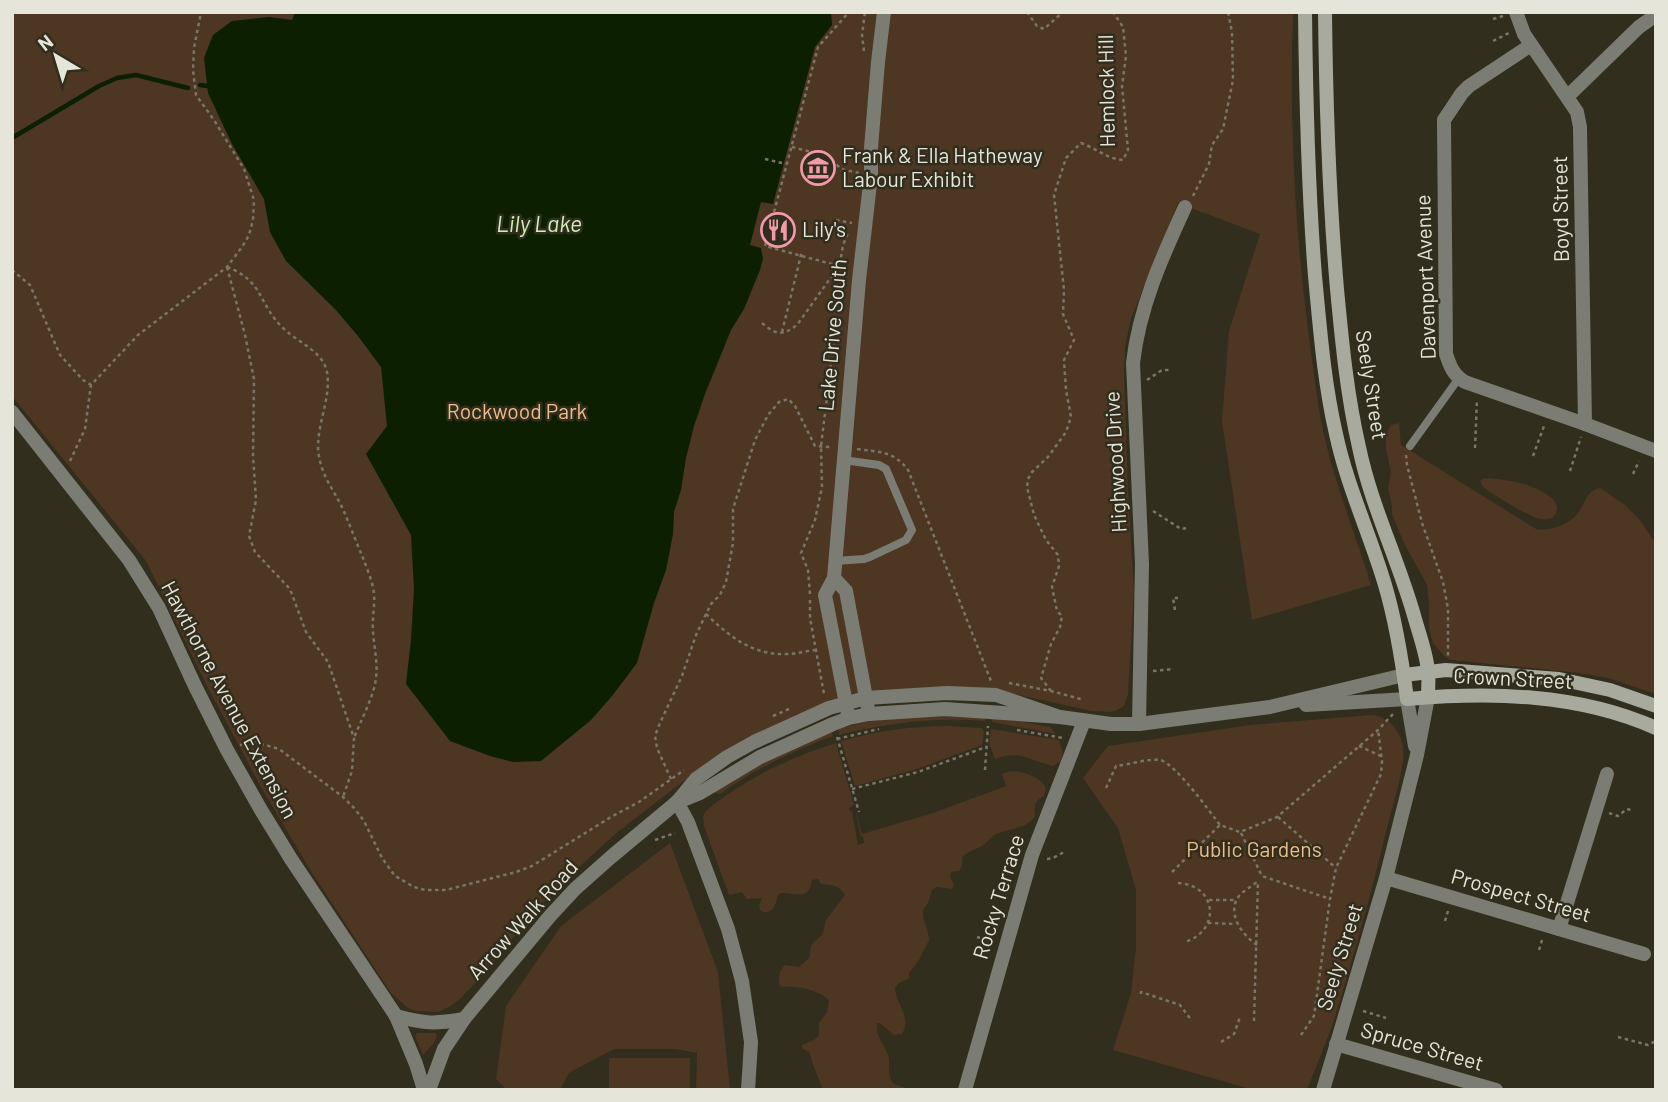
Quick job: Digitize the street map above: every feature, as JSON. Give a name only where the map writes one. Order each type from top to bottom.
[{"type":"main road","name":"Seely Street","points":[[1305,12],[1311,215],[1331,411],[1349,485],[1384,582],[1396,628],[1407,699]]},
{"type":"main road","name":"Seely Street","points":[[1325,12],[1328,173],[1347,380],[1367,477],[1422,643],[1428,671],[1428,697]]},
{"type":"main road","name":"Crown Street","points":[[1404,676],[1446,670],[1559,679],[1610,690],[1656,706]]},
{"type":"main road","name":"Crown Street","points":[[1407,699],[1469,695],[1537,697],[1575,703],[1637,719],[1656,727]]},
{"type":"street","name":"Lake Drive South","points":[[847,711],[825,595],[834,578],[859,280],[864,174],[871,148],[884,12]]},
{"type":"street","name":"Boyd Street","points":[[1516,12],[1521,28],[1577,112],[1580,127],[1585,424]]},
{"type":"street","points":[[1567,96],[1639,27],[1656,15]]},
{"type":"street","name":"Davenport Avenue","points":[[1531,44],[1469,86],[1444,120],[1446,354],[1450,367],[1465,382],[1656,451]]},
{"type":"street","name":"Highwood Drive","points":[[1139,724],[1142,564],[1133,389],[1134,351],[1141,318],[1162,257],[1185,207]]},
{"type":"street","name":"Hawthorne Avenue Extension","points":[[12,412],[130,560],[159,608],[227,750],[291,859],[396,1016],[424,1090]]},
{"type":"street","points":[[834,578],[846,591],[869,714]]},
{"type":"street","points":[[677,802],[696,779],[727,757],[829,708],[869,714],[946,709],[1060,717],[1111,724],[1139,724],[1270,706],[1404,676]]},
{"type":"street","points":[[677,802],[700,793],[760,757],[833,724],[866,698],[947,694],[996,695],[1060,717]]},
{"type":"street","name":"Seely Street","points":[[1323,1090],[1386,878],[1417,754],[1428,697]]},
{"type":"street","points":[[1270,706],[1407,699]]},
{"type":"street","name":"Seely Street","points":[[1407,699],[1417,754]]},
{"type":"street","name":"Rocky Terrace","points":[[965,1090],[1032,855],[1084,721]]},
{"type":"street","points":[[1559,929],[1607,774]]},
{"type":"street","points":[[677,802],[688,822],[736,956],[751,1042],[748,1090]]},
{"type":"street","name":"Arrow Walk Road","points":[[429,1090],[444,1049],[464,1019],[550,916],[575,889],[677,802]]},
{"type":"street","name":"Prospect Street","points":[[1386,878],[1644,954]]},
{"type":"street","points":[[396,1016],[433,1023],[464,1019]]},
{"type":"street","name":"Spruce Street","points":[[1336,1044],[1496,1090]]},
{"type":"lane","points":[[1409,446],[1459,378]]},
{"type":"lane","points":[[835,561],[870,557],[906,540],[912,530],[886,469],[879,465],[843,460]]},
{"type":"path","points":[[64,477],[85,429],[91,385],[138,335],[227,267],[249,235],[254,200],[244,169],[197,95],[193,70],[194,48],[201,12]]},
{"type":"path","points":[[839,266],[765,246],[818,47],[849,12]]},
{"type":"path","points":[[865,12],[862,35],[865,58]]},
{"type":"path","points":[[1027,12],[1037,26],[1044,29],[1063,12]]},
{"type":"path","name":"Hemlock Hill","points":[[1051,691],[1041,678],[1062,616],[1057,611],[1052,587],[1059,566],[1058,555],[1046,540],[1034,514],[1027,486],[1032,472],[1048,457],[1066,432],[1071,417],[1064,360],[1074,340],[1063,314],[1064,290],[1054,195],[1066,158],[1081,143],[1096,148],[1112,160],[1123,160],[1128,150],[1122,86],[1126,56],[1123,27],[1112,12]]},
{"type":"path","points":[[1185,207],[1198,189],[1209,164],[1212,145],[1223,129],[1233,80],[1232,32],[1228,12]]},
{"type":"path","points":[[1493,15],[1500,17]]},
{"type":"path","points":[[1493,39],[1521,28]]},
{"type":"path","points":[[792,146],[828,157],[841,169],[864,174]]},
{"type":"path","points":[[765,159],[787,164]]},
{"type":"path","points":[[858,163],[864,174]]},
{"type":"path","points":[[829,708],[810,618],[808,570],[801,553],[815,520],[822,487],[821,446],[841,281],[839,266],[844,242],[853,223]]},
{"type":"path","points":[[769,253],[771,248]]},
{"type":"path","points":[[782,332],[802,251]]},
{"type":"path","points":[[762,323],[773,331],[788,332],[797,325],[839,266]]},
{"type":"path","points":[[227,267],[249,279],[278,323],[319,356],[325,366],[328,389],[318,445],[319,460],[344,511],[374,593],[376,681],[354,738],[352,771],[344,797]]},
{"type":"path","points":[[227,267],[254,379],[253,454],[256,500],[250,542],[255,552],[290,589],[306,632],[328,662],[354,738]]},
{"type":"path","points":[[12,270],[30,285],[60,355],[82,380],[91,385]]},
{"type":"path","points":[[1133,389],[1162,370],[1172,370]]},
{"type":"path","points":[[1475,448],[1477,411]]},
{"type":"path","points":[[1533,456],[1543,430]]},
{"type":"path","points":[[1570,471],[1578,444]]},
{"type":"path","points":[[1409,446],[1406,452],[1407,465],[1422,523],[1443,582],[1448,609],[1446,670]]},
{"type":"path","points":[[1633,474],[1636,468]]},
{"type":"path","points":[[1144,505],[1181,529],[1186,528]]},
{"type":"path","points":[[1175,610],[1173,598],[1178,598]]},
{"type":"path","points":[[706,614],[740,642],[764,652],[787,654],[815,650]]},
{"type":"path","points":[[1140,672],[1174,669]]},
{"type":"path","points":[[1106,788],[1116,766],[1161,760],[1193,790],[1220,825],[1240,832],[1277,817],[1378,730],[1407,699]]},
{"type":"path","points":[[833,724],[859,813]]},
{"type":"path","points":[[978,725],[988,726]]},
{"type":"path","points":[[838,739],[887,728]]},
{"type":"path","points":[[1013,729],[1076,741]]},
{"type":"path","points":[[1301,1035],[1314,1016],[1336,868],[1379,778],[1382,766],[1378,730]]},
{"type":"path","points":[[227,750],[255,742],[279,749],[344,797],[364,821],[395,876],[425,890],[446,890],[523,870],[542,862],[653,793],[692,764]]},
{"type":"path","points":[[852,789],[918,772],[987,746]]},
{"type":"path","points":[[1359,746],[1381,756]]},
{"type":"path","points":[[1615,815],[1618,816],[1627,809],[1631,810]]},
{"type":"path","points":[[1277,817],[1336,868]]},
{"type":"path","points":[[1172,872],[1220,825]]},
{"type":"path","points":[[1240,832],[1262,876],[1330,899]]},
{"type":"path","points":[[1032,855],[1050,859],[1066,852]]},
{"type":"path","points":[[999,890],[1004,878],[1003,865]]},
{"type":"path","points":[[1256,945],[1237,924],[1234,911],[1237,900],[1244,891],[1262,876]]},
{"type":"path","points":[[1254,1021],[1258,881]]},
{"type":"path","points":[[1178,883],[1198,889],[1207,900],[1210,911],[1204,930],[1184,942]]},
{"type":"path","points":[[1207,900],[1237,900]]},
{"type":"path","points":[[1208,923],[1237,924]]},
{"type":"path","points":[[1141,994],[1180,1004],[1192,1021]]},
{"type":"path","points":[[1347,1007],[1387,1018]]},
{"type":"path","points":[[1221,1042],[1234,1034],[1240,1017]]},
{"type":"path","points":[[1618,1037],[1648,1045],[1656,1041]]},
{"type":"green space","name":"Rockwood Park","points":[[12,12],[1293,12],[1294,175],[1304,297],[1316,390],[1323,430],[1341,496],[1371,585],[1252,620],[1222,421],[1229,331],[1260,234],[1178,203],[1131,319],[1125,347],[1128,493],[1134,591],[1128,694],[1124,706],[1116,711],[1091,711],[989,691],[862,696],[708,764],[614,835],[562,883],[460,999],[438,1012],[408,1008],[391,993],[309,868],[261,787],[208,688],[146,561],[12,396]]},
{"type":"green space","points":[[1399,423],[1401,445],[1536,529],[1554,528],[1570,521],[1589,494],[1600,488],[1625,505],[1639,519],[1656,544],[1656,694],[1608,678],[1451,660],[1444,656],[1433,643],[1429,629],[1427,585],[1392,514],[1388,489],[1391,472],[1386,434],[1391,425]]},
{"type":"green space","points":[[1485,478],[1518,482],[1541,491],[1553,499],[1557,512],[1552,518],[1541,519],[1519,510],[1483,487],[1480,481]]},
{"type":"green space","points":[[986,715],[985,721],[912,722],[839,735],[838,729],[900,716]]},
{"type":"green space","name":"Public Gardens","points":[[1371,715],[1388,721],[1399,735],[1403,746],[1401,774],[1349,972],[1307,1090],[1254,1090],[1113,1050],[1131,993],[1136,947],[1136,890],[1118,828],[1083,778],[1108,746],[1250,725]]},
{"type":"green space","points":[[993,716],[1050,727],[1056,734],[992,722]]},
{"type":"green space","points":[[948,726],[982,728],[982,745],[917,769],[855,786],[841,741],[894,730]]},
{"type":"green space","points":[[991,729],[1059,740],[1063,753],[1061,761],[1053,766],[1011,755],[995,759],[989,743]]},
{"type":"green space","points":[[831,731],[833,736],[775,761],[720,794],[713,792],[734,776]]},
{"type":"green space","points":[[836,743],[854,805],[849,810],[852,812],[858,845],[864,843],[855,810],[862,834],[933,813],[1006,786],[1002,774],[1009,772],[1016,771],[1039,779],[1045,788],[1044,796],[1035,805],[1035,817],[1031,821],[997,834],[964,855],[959,871],[951,872],[953,889],[936,887],[923,910],[929,940],[909,973],[909,978],[895,988],[905,1028],[902,1034],[894,1035],[877,1023],[879,1036],[888,1055],[893,1083],[921,1090],[823,1090],[810,1053],[802,1048],[802,1045],[819,1035],[819,1023],[827,1012],[829,1000],[807,989],[782,987],[779,984],[779,976],[785,965],[799,967],[809,958],[811,946],[822,935],[826,920],[845,895],[838,887],[821,884],[818,879],[812,880],[805,893],[781,893],[772,909],[763,912],[759,906],[762,898],[747,899],[742,892],[729,895],[704,826],[703,816],[706,811],[735,789],[784,762]]},
{"type":"green space","points":[[670,843],[718,972],[730,1090],[696,1090],[697,1053],[676,1049],[614,1049],[569,1073],[560,1090],[507,1090],[496,1079],[506,1006],[561,926]]},
{"type":"green space","points":[[417,1033],[437,1035],[434,1043],[423,1055],[415,1036]]},
{"type":"green space","points":[[609,1058],[690,1058],[690,1090],[609,1090]]},
{"type":"water","name":"Lily Lake","points":[[295,12],[831,12],[832,25],[815,47],[773,204],[761,202],[750,245],[761,248],[763,259],[760,270],[744,309],[731,330],[694,426],[674,512],[666,570],[637,663],[591,720],[541,761],[513,762],[450,741],[406,684],[414,589],[411,535],[366,454],[387,426],[381,367],[335,309],[286,261],[270,232],[264,199],[232,144],[208,93],[204,58],[213,35],[232,21],[269,17],[292,20]]},
{"type":"waterway","points":[[12,138],[117,78],[136,75],[188,88]]},
{"type":"waterway","points":[[200,85],[207,86]]},
{"type":"place","name":"Frank & Ella Hatheway Labour Exhibit","points":[[818,168]]},
{"type":"place","name":"Lily's","points":[[778,230]]}]
